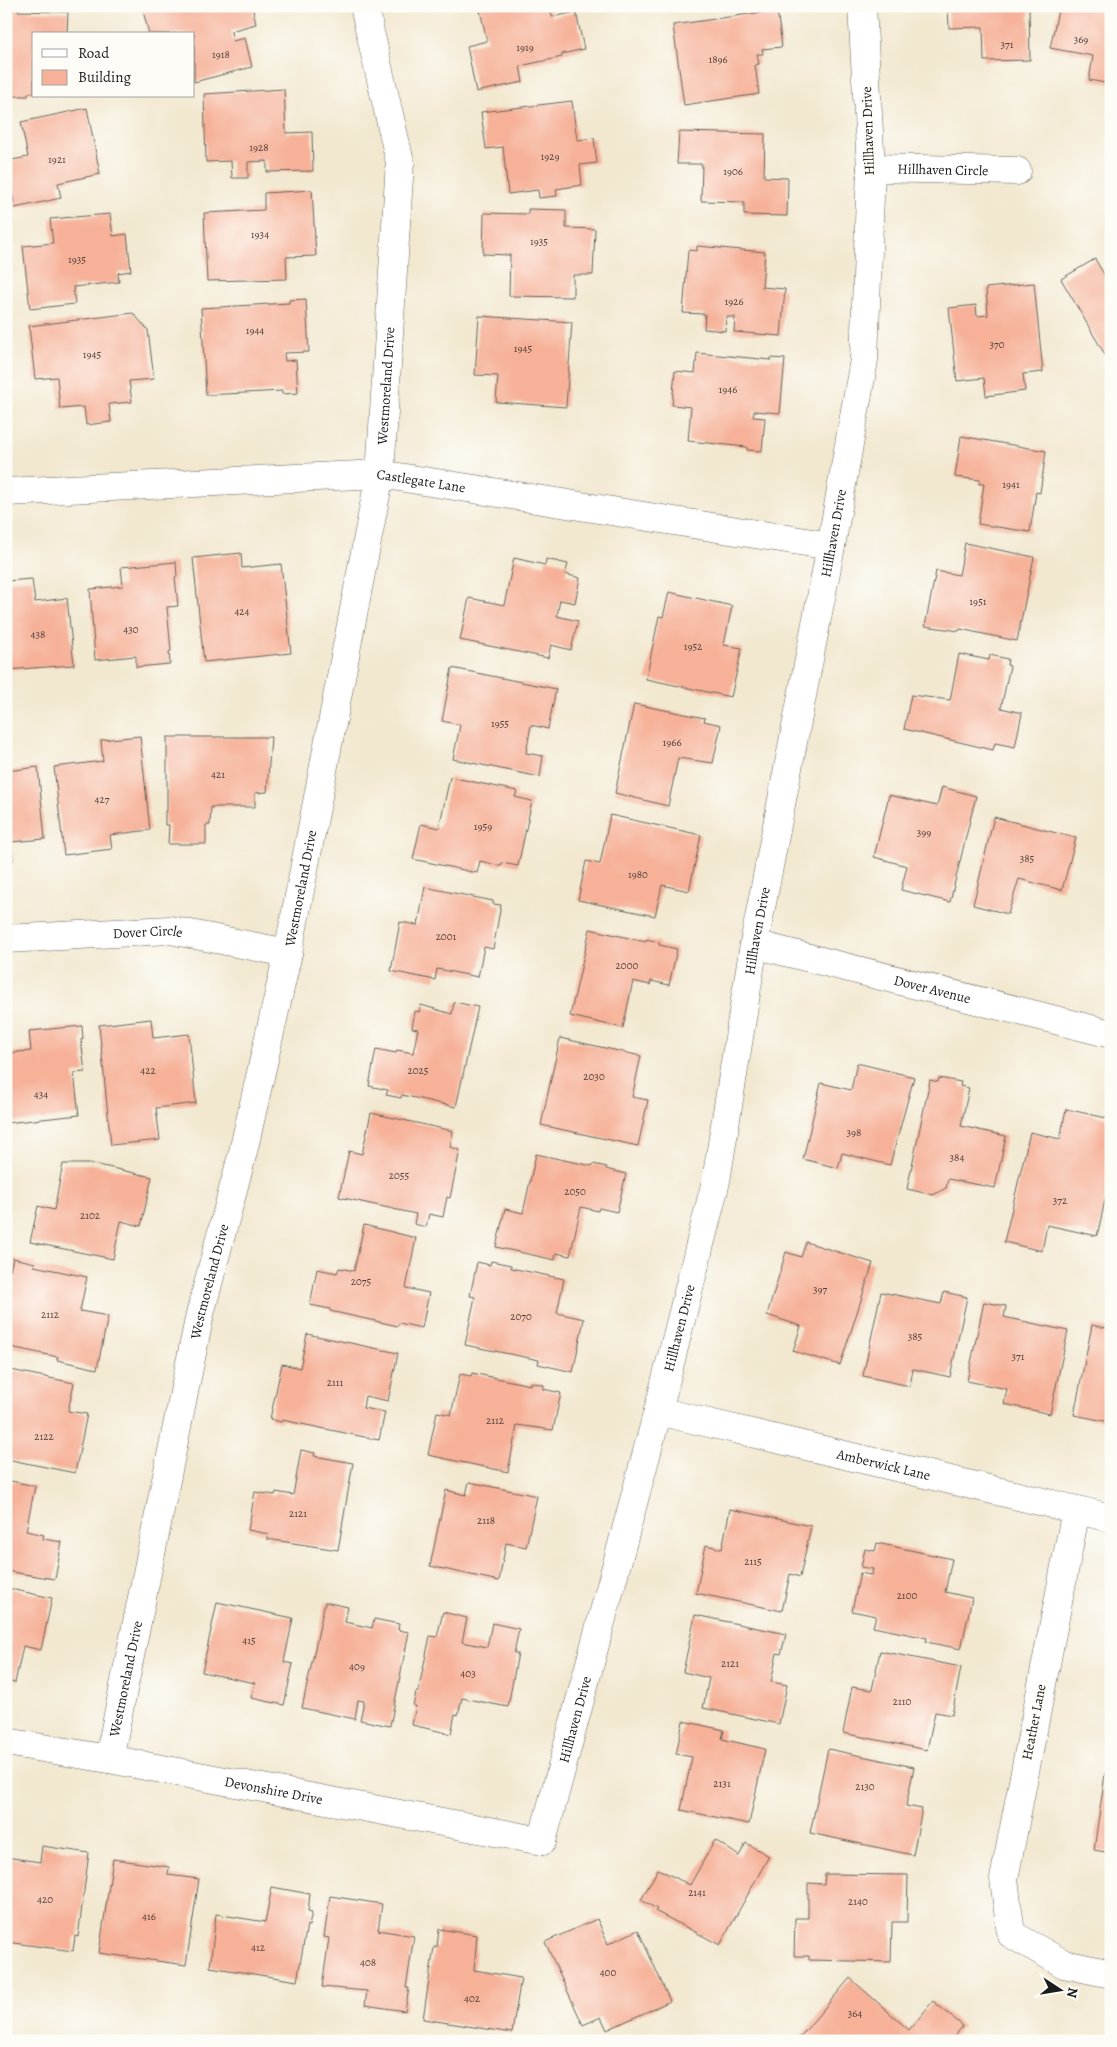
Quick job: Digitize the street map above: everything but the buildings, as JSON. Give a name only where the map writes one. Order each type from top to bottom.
[{"type":"street","name":"Westmoreland Drive","points":[[109,1759],[200,1314],[242,1152],[288,953],[380,474],[400,162],[364,6]]},
{"type":"street","name":"Hillhaven Drive","points":[[542,1841],[658,1411],[716,1181],[754,944],[831,546],[864,360],[871,168],[862,6]]},
{"type":"street","name":"Hillhaven Circle","points":[[871,168],[1017,171]]},
{"type":"street","name":"Castlegate Lane","points":[[6,492],[380,474],[831,546]]},
{"type":"street","name":"Dover Circle","points":[[6,939],[170,930],[288,953]]},
{"type":"street","name":"Dover Avenue","points":[[754,944],[1111,1034]]},
{"type":"street","name":"Amberwick Lane","points":[[658,1411],[1111,1518]]},
{"type":"street","name":"Heather Lane","points":[[1076,1510],[1004,1879],[1011,1934],[1064,1964],[1111,1974]]},
{"type":"street","name":"Devonshire Drive","points":[[6,1742],[109,1759],[542,1841]]}]
